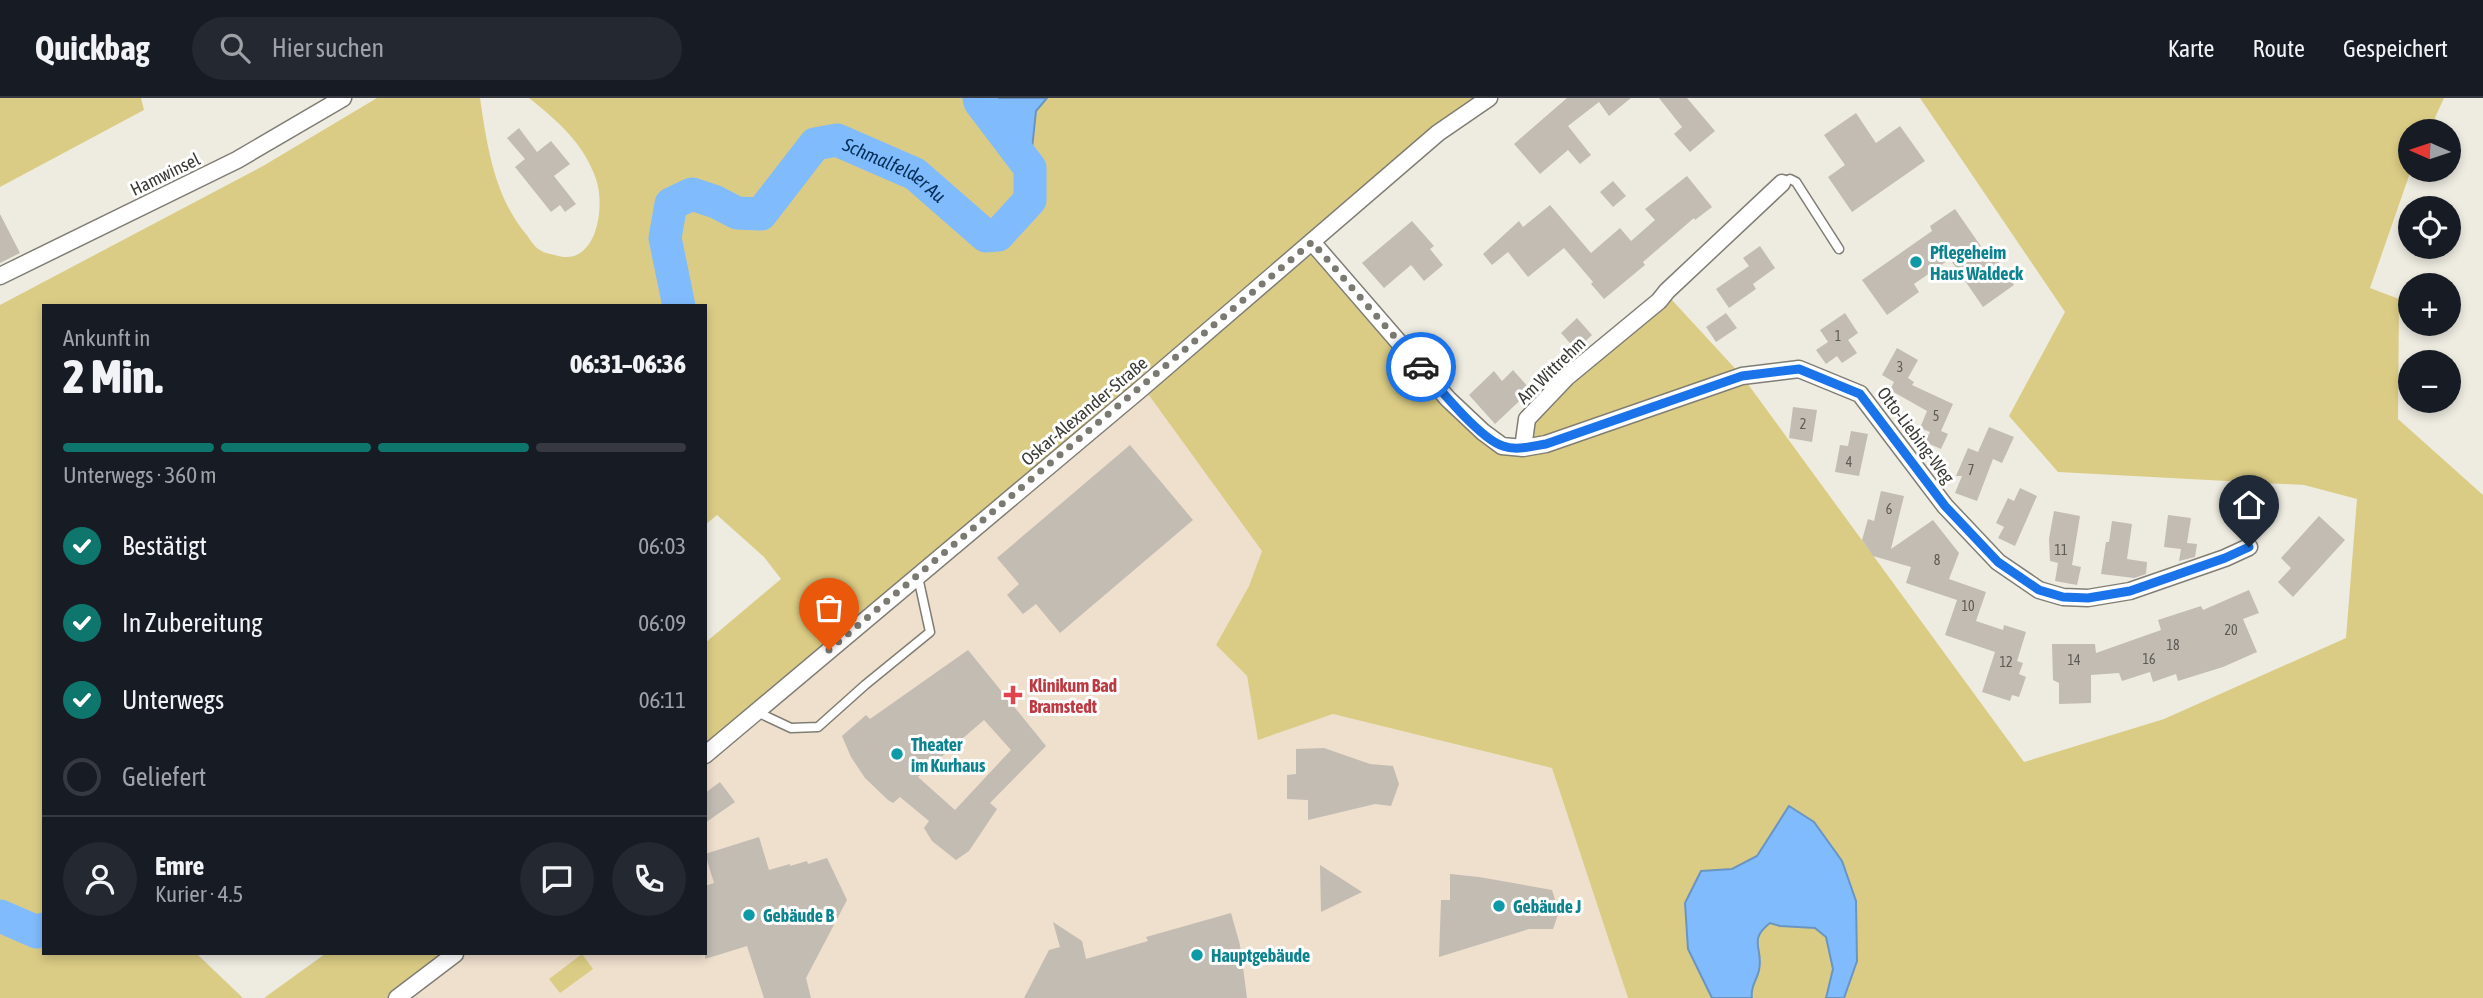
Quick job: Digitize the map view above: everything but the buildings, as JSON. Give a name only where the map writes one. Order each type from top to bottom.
[{"type":"street","name":"Hamwinsel","points":[[0,276],[237,160],[343,98]]},
{"type":"street","name":"Oskar-Alexander-Straße","points":[[707,753],[918,577],[1438,132],[1489,98]]},
{"type":"street","name":"Am Wittrehm","points":[[1523,448],[1527,419],[1567,377],[1659,301],[1782,183]]},
{"type":"street","points":[[1312,242],[1448,399],[1502,446],[1523,448]]},
{"type":"street","name":"Otto-Liebing-Weg","points":[[1523,448],[1546,444],[1742,376],[1799,369],[1860,394],[1945,506],[1998,562],[2039,590],[2063,597],[2088,598],[2130,591],[2249,547]]},
{"type":"street","points":[[397,998],[454,955]]},
{"type":"lane","points":[[1782,183],[1790,179],[1796,182],[1839,249]]},
{"type":"lane","points":[[757,712],[791,728],[818,727],[829,719],[865,685],[930,632],[918,577]]},
{"type":"shaded area","points":[[0,98],[141,98],[144,110],[0,187]]},
{"type":"shaded area","points":[[377,98],[480,98],[494,169],[506,203],[538,249],[569,257],[580,253],[589,245],[595,233],[600,205],[596,179],[585,155],[569,134],[529,98],[1489,98],[1308,252],[1444,408],[1499,454],[1523,448],[1530,421],[1570,378],[1663,301],[1672,300],[1742,376],[2024,762],[2164,719],[2346,638],[2357,499],[2304,485],[2058,472],[2009,416],[2065,312],[1920,98],[2444,98],[2434,119],[2398,119],[2398,182],[2407,182],[2402,196],[2398,196],[2398,207],[2370,288],[2398,299],[2398,419],[2483,495],[2483,998],[1844,998],[1857,961],[1856,901],[1789,806],[1757,856],[1732,869],[1701,871],[1688,949],[1712,998],[1628,998],[1552,768],[1333,714],[1258,740],[1247,676],[1216,645],[1249,586],[1262,551],[1143,387],[707,753],[707,641],[781,579],[764,557],[717,515],[707,523],[707,304],[42,304],[42,955],[198,955],[243,998],[0,998],[0,305],[263,166]]},
{"type":"shaded area","name":"Klinikum Bad Bramstedt","points":[[1143,387],[1238,510],[1262,551],[1249,586],[1216,645],[1247,676],[1258,739],[1333,714],[1552,768],[1628,998],[397,998],[454,955],[707,955],[707,752]]},
{"type":"shaded area","points":[[1770,923],[1815,928],[1826,937],[1833,969],[1826,998],[1752,998],[1750,992],[1760,968],[1756,937]]},
{"type":"shaded area","points":[[324,955],[454,955],[397,998],[264,998]]},
{"type":"shaded area","points":[[581,955],[593,969],[560,993],[549,979]]},
{"type":"water","points":[[979,98],[1047,98],[1036,111],[1030,168],[980,102]]},
{"type":"water","points":[[1789,806],[1814,822],[1842,861],[1856,901],[1857,961],[1844,998],[1826,998],[1833,969],[1826,937],[1815,928],[1770,923],[1759,935],[1760,962],[1752,998],[1712,998],[1688,949],[1685,903],[1701,871],[1732,869],[1757,856]]},
{"type":"waterway","name":"Schmalfelder Au","points":[[679,304],[665,238],[671,204],[692,194],[737,213],[761,214],[815,144],[837,140],[915,174],[986,236],[998,235],[1030,200],[1030,168],[979,98]]},
{"type":"waterway","name":"Schmalfelder Au","points":[[0,916],[37,932],[42,930]]},
{"type":"way so far","points":[[829,650],[1312,242],[1421,367]]},
{"type":"place","name":"Pflegeheim Haus Waldeck","points":[[1916,262]]},
{"type":"place","name":"Klinikum Bad Bramstedt","points":[[1013,695]]},
{"type":"place","name":"Theater im Kurhaus","points":[[897,754]]},
{"type":"place","name":"Gebäude J","points":[[1499,906]]},
{"type":"place","name":"Gebäude B","points":[[749,915]]},
{"type":"place","name":"Hauptgebäude","points":[[1197,955]]},
{"type":"route","points":[[1421,367],[1448,399],[1483,432],[1502,446],[1523,448],[1546,444],[1620,416],[1742,376],[1799,369],[1860,394],[1945,506],[1998,562],[2039,590],[2063,597],[2088,598],[2130,591],[2249,547]]}]
